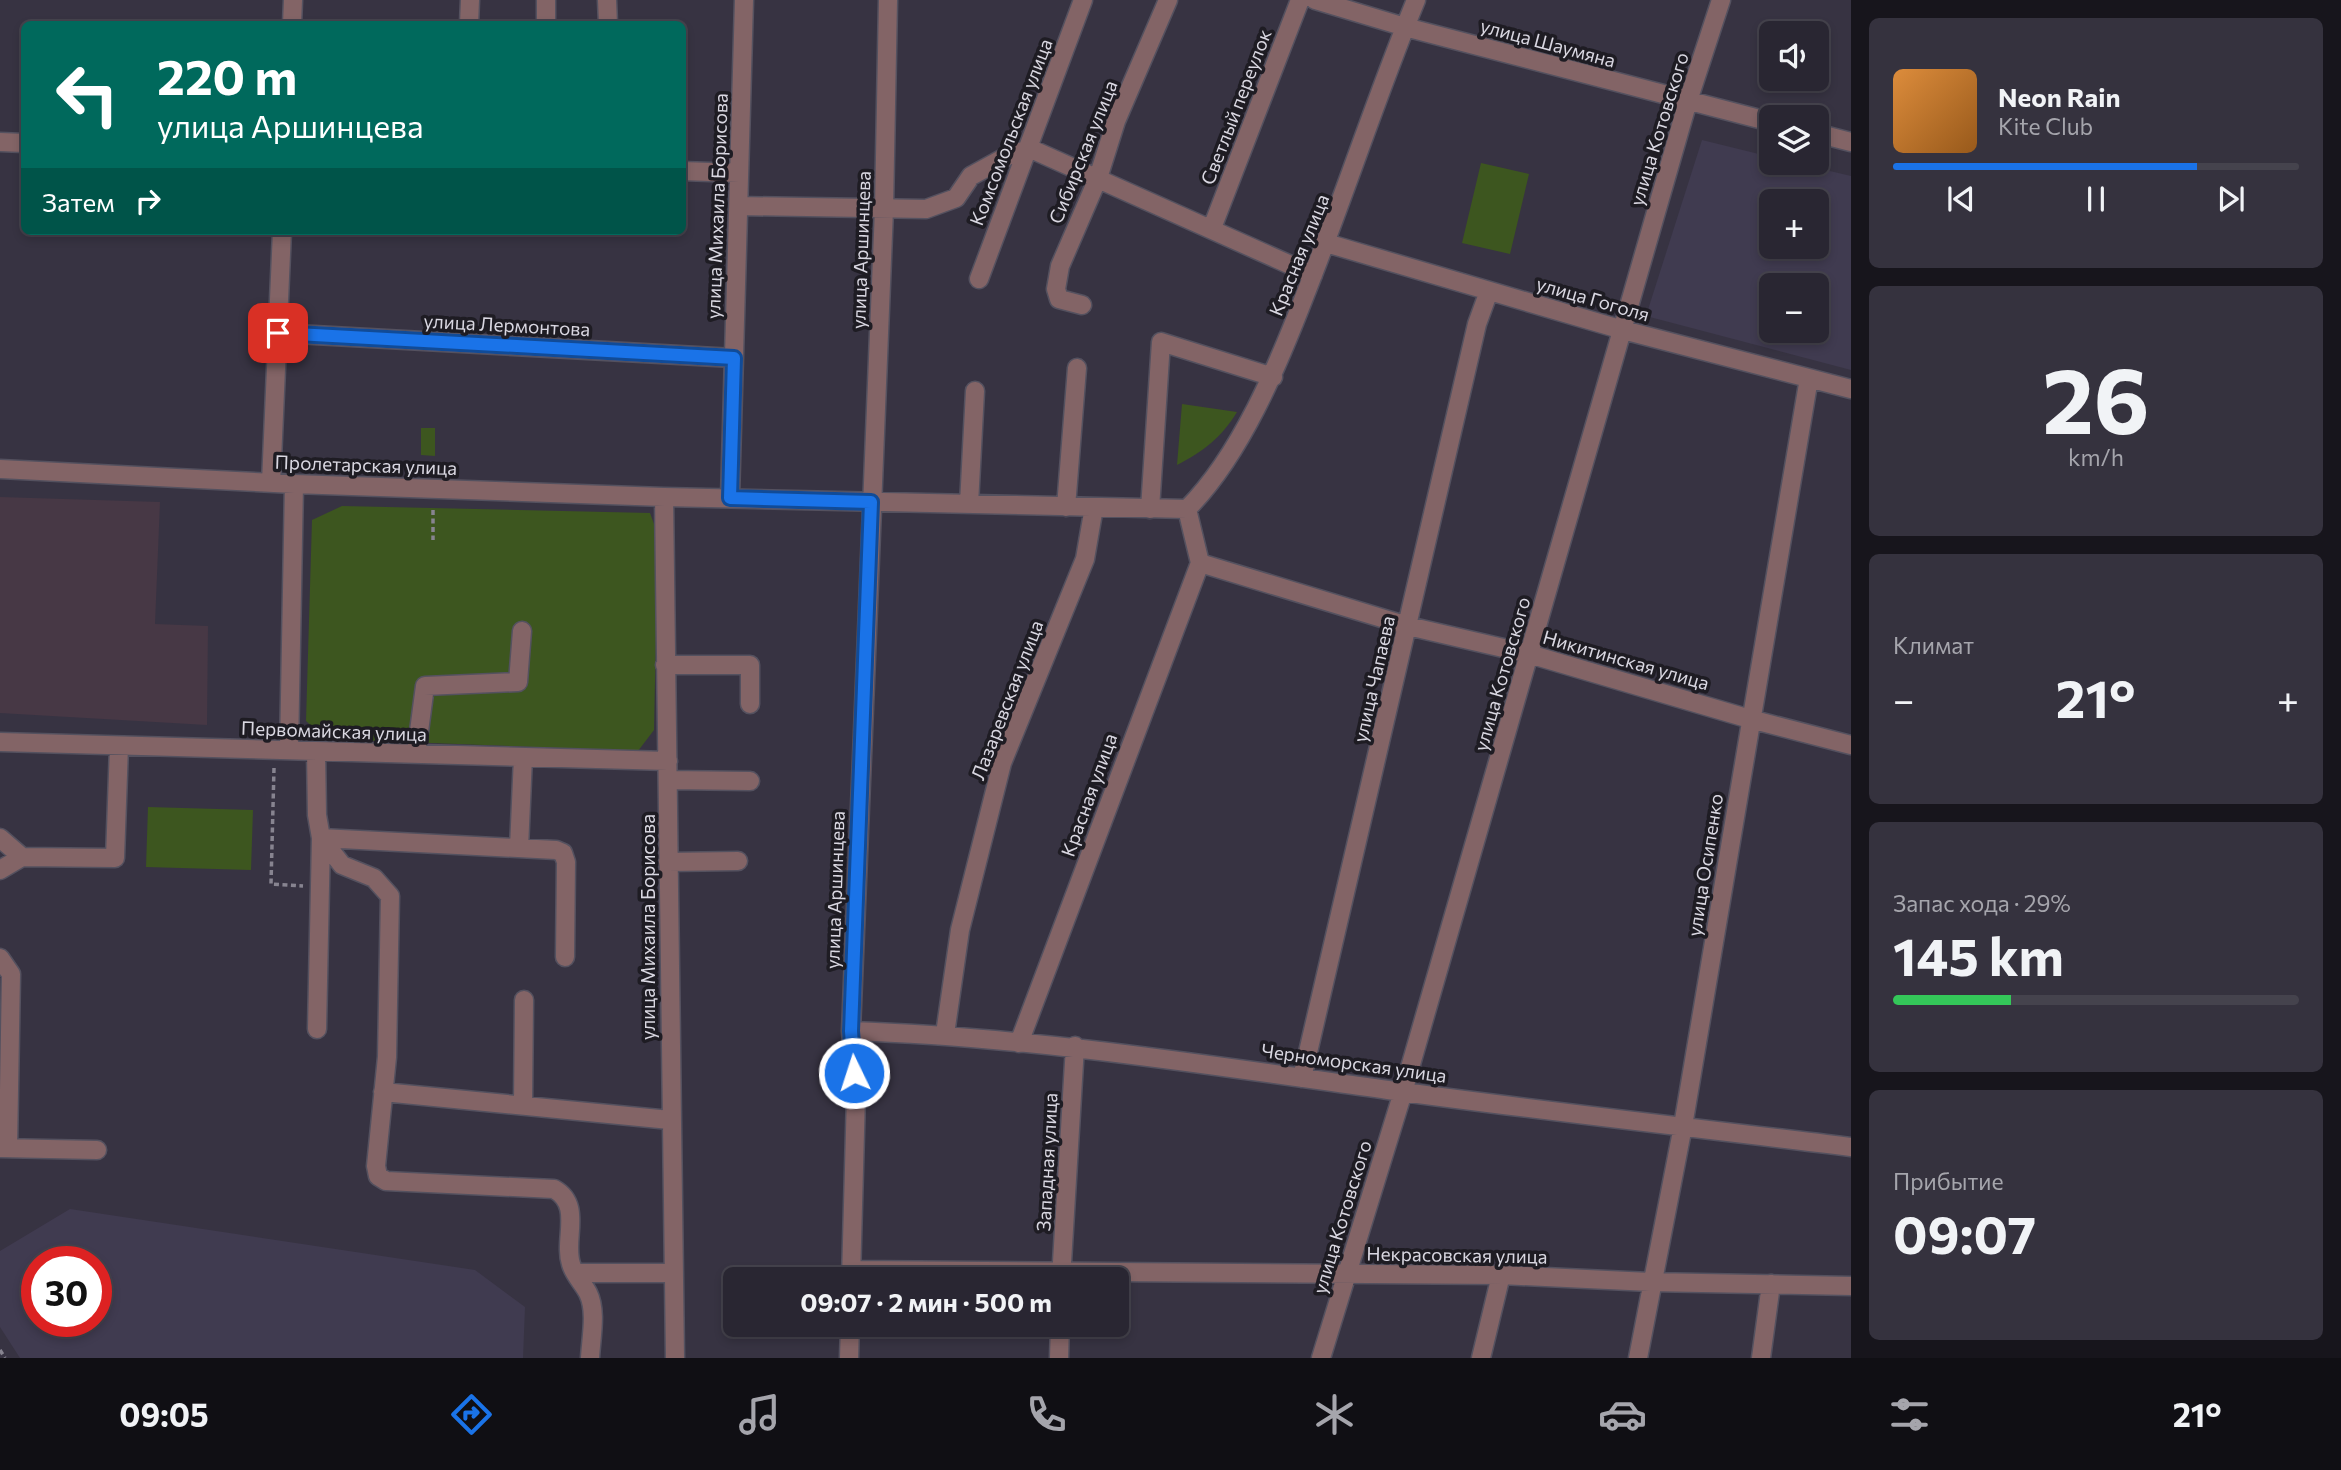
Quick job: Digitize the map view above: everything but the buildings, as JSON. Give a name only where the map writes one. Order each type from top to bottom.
[{"type":"street","points":[[292,21],[293,0]]},
{"type":"street","points":[[469,21],[470,0]]},
{"type":"street","points":[[546,0],[546,21]]},
{"type":"street","points":[[607,0],[608,21]]},
{"type":"street","name":"улица Михаила Борисова","points":[[730,498],[744,0]]},
{"type":"street","name":"улица Аршинцева","points":[[851,1267],[856,1095],[851,1031],[884,209],[888,0]]},
{"type":"street","name":"Комсомольская улица","points":[[979,279],[991,241],[1031,149],[1083,0]]},
{"type":"street","name":"Сибирская улица","points":[[1082,304],[1059,299],[1056,289],[1064,254],[1098,178],[1116,121],[1168,0]]},
{"type":"street","name":"Светлый переулок","points":[[1212,228],[1300,0]]},
{"type":"street","name":"улица Шаумяна","points":[[1315,0],[1405,27],[1759,119]]},
{"type":"street","name":"Красная улица","points":[[1187,509],[1205,491],[1273,377],[1416,0]]},
{"type":"street","name":"улица Котовского","points":[[1321,1358],[1403,1092],[1688,101],[1721,0]]},
{"type":"street","points":[[1829,137],[1851,142]]},
{"type":"street","points":[[0,142],[21,143]]},
{"type":"street","points":[[738,206],[926,209],[956,198],[971,176],[1011,154],[1031,149],[1313,275]]},
{"type":"street","points":[[686,171],[739,173]]},
{"type":"street","points":[[271,483],[282,235]]},
{"type":"street","name":"улица Гоголя","points":[[1326,243],[1623,330],[1851,389]]},
{"type":"street","name":"улица Чапаева","points":[[1302,1078],[1477,324],[1489,291]]},
{"type":"street","name":"улица Лермонтова","points":[[278,333],[734,358]]},
{"type":"street","points":[[1150,509],[1161,342],[1273,377]]},
{"type":"street","points":[[1066,507],[1077,368]]},
{"type":"street","name":"улица Осипенко","points":[[1638,1358],[1650,1282],[1683,1126],[1809,379]]},
{"type":"street","points":[[969,504],[975,391]]},
{"type":"street","name":"Пролетарская улица","points":[[0,468],[294,484],[730,498]]},
{"type":"street","points":[[289,750],[294,484]]},
{"type":"street","name":"улица Михаила Борисова","points":[[664,497],[675,1358]]},
{"type":"street","points":[[730,498],[1187,509],[1200,563]]},
{"type":"street","name":"Лазаревская улица","points":[[944,1034],[960,930],[1002,763],[1085,559],[1094,508]]},
{"type":"street","name":"Красная улица","points":[[1019,1043],[1200,563]]},
{"type":"street","name":"Никитинская улица","points":[[1200,563],[1408,626],[1529,654],[1750,719],[1851,745]]},
{"type":"street","points":[[416,754],[425,686],[518,682],[522,631]]},
{"type":"street","points":[[665,665],[750,665],[750,704]]},
{"type":"street","name":"Первомайская улица","points":[[0,742],[668,761]]},
{"type":"street","points":[[0,870],[22,857],[115,858],[118,746]]},
{"type":"street","points":[[316,751],[317,815],[321,838],[317,1029]]},
{"type":"street","points":[[519,848],[523,757]]},
{"type":"street","points":[[668,780],[750,781]]},
{"type":"street","points":[[0,838],[22,857]]},
{"type":"street","points":[[321,838],[519,848],[563,853],[566,862],[565,957]]},
{"type":"street","points":[[321,838],[342,864],[374,878],[390,896],[387,1056],[376,1166],[379,1176],[386,1181],[554,1189],[569,1202],[570,1263],[588,1292],[592,1307],[590,1358]]},
{"type":"street","points":[[668,862],[738,861]]},
{"type":"street","points":[[0,958],[11,974],[4,1148],[97,1150]]},
{"type":"street","points":[[523,1105],[524,1000]]},
{"type":"street","name":"Черноморская улица","points":[[851,1031],[944,1034],[1019,1043],[1075,1046],[1403,1092],[1851,1147]]},
{"type":"street","name":"Западная улица","points":[[1062,1267],[1075,1046]]},
{"type":"street","points":[[383,1092],[670,1120]]},
{"type":"street","points":[[575,1273],[673,1273]]},
{"type":"street","points":[[1481,1358],[1501,1275]]},
{"type":"street","name":"Некрасовская улица","points":[[1129,1276],[1501,1275],[1650,1282],[1851,1286]]},
{"type":"street","points":[[1761,1358],[1772,1284]]},
{"type":"street","points":[[849,1358],[850,1337]]},
{"type":"street","points":[[1059,1358],[1060,1337]]},
{"type":"path","points":[[433,510],[433,540]]},
{"type":"path","points":[[274,768],[271,884],[319,887]]},
{"type":"path","points":[[0,1350],[5,1358]]},
{"type":"shaded area","points":[[1702,140],[1759,154],[1759,175],[1829,175],[1829,171],[1851,176],[1851,370],[1646,316]]},
{"type":"shaded area","points":[[0,497],[160,502],[155,624],[208,626],[207,725],[0,713]]},
{"type":"shaded area","points":[[70,1209],[475,1270],[525,1307],[523,1358],[20,1358],[0,1327],[0,1251]]},
{"type":"green space","points":[[1481,163],[1529,174],[1510,254],[1462,243]]},
{"type":"green space","points":[[1182,404],[1237,412],[1211,443],[1177,465]]},
{"type":"green space","points":[[421,428],[435,428],[435,456],[421,455]]},
{"type":"green space","points":[[342,506],[650,513],[658,535],[654,730],[638,751],[326,739],[306,721],[312,520]]},
{"type":"green space","points":[[148,807],[253,810],[251,870],[146,867]]},
{"type":"route","points":[[278,333],[734,358],[730,498],[871,502],[851,1031],[854,1073]]}]
